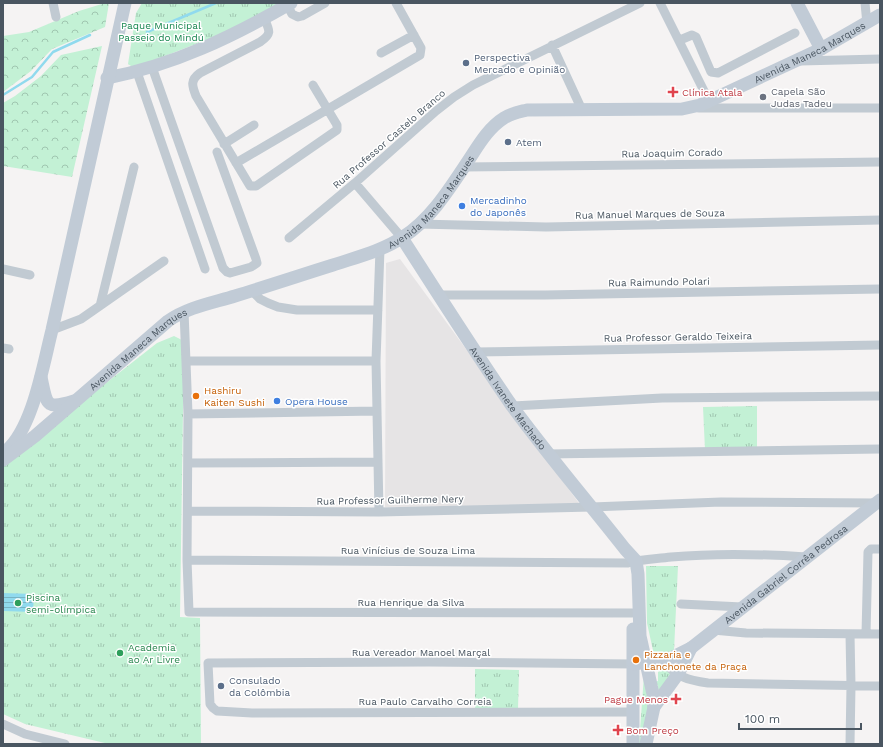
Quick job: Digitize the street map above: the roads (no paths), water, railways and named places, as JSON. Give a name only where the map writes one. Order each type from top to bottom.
[{"type":"main road","points":[[3,453],[12,445],[23,428],[41,375],[125,3]]},
{"type":"main road","points":[[797,3],[821,49]]},
{"type":"main road","points":[[107,78],[136,72],[209,47],[289,4]]},
{"type":"main road","name":"Avenida Maneca Marques","points":[[3,460],[35,436],[78,400],[168,321],[184,311],[252,291],[380,249],[402,238],[420,224],[431,212],[481,141],[492,128],[504,118],[514,113],[527,110],[692,108],[821,49],[867,24],[880,15]]},
{"type":"main road","name":"Avenida Ivanete Machado","points":[[402,238],[438,295],[513,406],[548,454],[626,549],[638,574],[639,624],[652,682],[654,707],[647,740]]},
{"type":"main road","points":[[41,375],[45,397],[49,403],[59,406],[78,400]]},
{"type":"main road","name":"Avenida Gabriel Corrêa Pedrosa","points":[[634,664],[672,658],[691,648],[878,501]]},
{"type":"main road","name":"Avenida Ivanete Machado","points":[[632,562],[634,664],[633,738]]},
{"type":"main road","name":"Avenida Gabriel Corrêa Pedrosa","points":[[654,707],[678,674],[691,648]]},
{"type":"main road","points":[[633,738],[638,734],[647,740]]},
{"type":"street","points":[[54,3],[56,17]]},
{"type":"street","points":[[289,4],[292,14],[298,17],[325,3]]},
{"type":"street","points":[[236,163],[420,55],[422,48],[396,3]]},
{"type":"street","name":"Rua Professor Castelo Branco","points":[[289,238],[454,97],[473,85],[552,45],[640,3]]},
{"type":"street","points":[[660,3],[680,40],[709,101]]},
{"type":"street","points":[[865,3],[867,24]]},
{"type":"street","points":[[264,18],[269,31],[267,37],[200,73],[192,81],[192,86],[196,96],[250,186],[256,186],[337,130],[337,125],[313,85]]},
{"type":"street","points":[[680,40],[692,36],[696,37],[711,72],[718,73],[795,33]]},
{"type":"street","points":[[381,53],[414,35]]},
{"type":"street","points":[[552,45],[582,110]]},
{"type":"street","points":[[796,61],[880,59]]},
{"type":"street","points":[[152,67],[223,268],[230,273],[252,267],[256,262],[256,259],[217,152]]},
{"type":"street","points":[[136,72],[205,269]]},
{"type":"street","points":[[692,108],[880,108]]},
{"type":"street","points":[[224,144],[254,126]]},
{"type":"street","name":"Rua Joaquim Corado","points":[[464,167],[880,162]]},
{"type":"street","points":[[100,306],[134,167]]},
{"type":"street","points":[[355,183],[402,238]]},
{"type":"street","name":"Rua Manuel Marques de Souza","points":[[420,224],[546,227],[880,220]]},
{"type":"street","points":[[379,512],[376,361],[380,249]]},
{"type":"street","points":[[52,330],[81,319],[164,261]]},
{"type":"street","points":[[3,269],[30,275]]},
{"type":"street","name":"Rua Raimundo Polari","points":[[438,295],[552,295],[880,289]]},
{"type":"street","points":[[252,291],[260,299],[268,303],[278,307],[297,310],[378,310]]},
{"type":"street","points":[[184,311],[188,414],[187,560]]},
{"type":"street","name":"Rua Professor Geraldo Teixeira","points":[[476,352],[880,345]]},
{"type":"street","points":[[187,361],[376,361]]},
{"type":"street","points":[[513,406],[662,398],[880,396]]},
{"type":"street","points":[[188,414],[377,411]]},
{"type":"street","points":[[548,454],[880,449]]},
{"type":"street","points":[[188,463],[378,462]]},
{"type":"street","name":"Rua Professor Guilherme Nery","points":[[188,511],[379,512],[592,507],[721,502],[878,501]]},
{"type":"street","points":[[866,634],[868,552],[871,549],[880,549]]},
{"type":"street","name":"Rua Vinícius de Souza Lima","points":[[187,560],[632,562],[685,556],[755,554],[806,557]]},
{"type":"street","name":"Rua Henrique da Silva","points":[[187,560],[189,612],[632,613]]},
{"type":"street","points":[[681,604],[742,607]]},
{"type":"street","points":[[713,630],[746,633],[880,634]]},
{"type":"street","points":[[850,634],[850,744]]},
{"type":"street","points":[[663,660],[670,668],[684,678],[708,683],[880,686]]},
{"type":"street","name":"Rua Vereador Manoel Marçal","points":[[217,711],[210,704],[208,662],[634,664]]},
{"type":"street","name":"Rua Paulo Carvalho Correia","points":[[217,711],[252,713],[633,712]]},
{"type":"street","points":[[3,724],[25,734],[65,744]]},
{"type":"water","name":"Piscina semi-olímpica","points":[[3,593],[34,594],[33,612],[3,611]]},
{"type":"waterway","points":[[147,32],[216,3]]},
{"type":"waterway","points":[[3,95],[32,77],[53,52],[90,35]]},
{"type":"place","name":"Perspectiva Mercado e Opinião","points":[[466,63]]},
{"type":"place","name":"Clínica Atala","points":[[673,92]]},
{"type":"place","name":"Capela São Judas Tadeu","points":[[763,97]]},
{"type":"place","name":"Atem","points":[[508,142]]},
{"type":"place","name":"Mercadinho do Japonês","points":[[462,206]]},
{"type":"place","name":"Hashiru Kaiten Sushi","points":[[196,396]]},
{"type":"place","name":"Opera House","points":[[277,401]]},
{"type":"place","name":"Piscina semi-olímpica","points":[[18,603]]},
{"type":"place","name":"Academia ao Ar Livre","points":[[120,653]]},
{"type":"place","name":"Pizzaria e Lanchonete da Praça","points":[[636,660]]},
{"type":"place","name":"Consulado da Colômbia","points":[[221,686]]},
{"type":"place","name":"Pague Menos","points":[[676,699]]},
{"type":"place","name":"Bom Preço","points":[[618,730]]},
{"type":"park label","name":"Paque Municipal Passeio do Mindú","points":[[161,30]]}]
